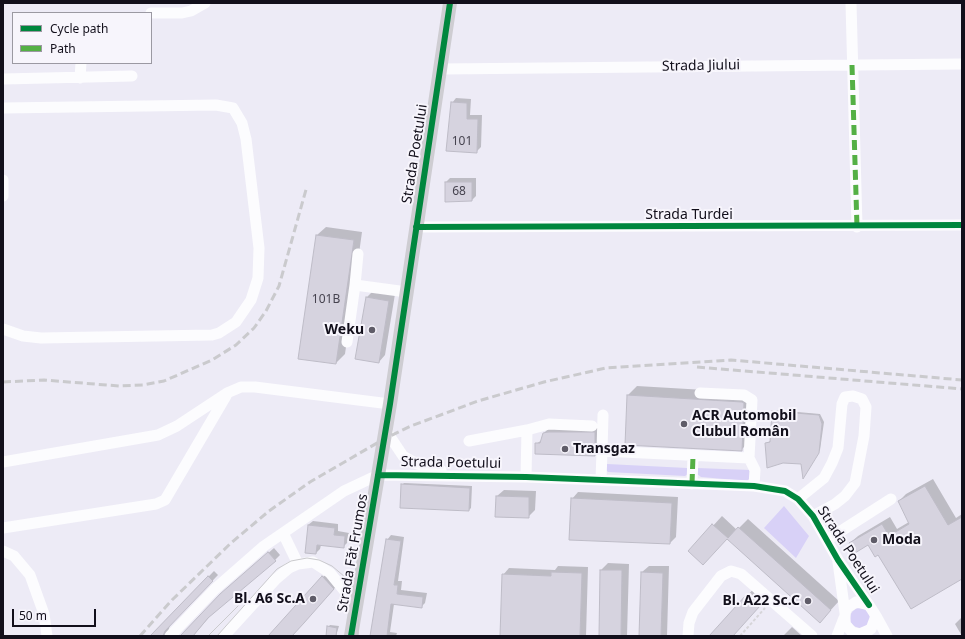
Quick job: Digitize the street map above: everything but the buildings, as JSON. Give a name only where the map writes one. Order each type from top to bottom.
[{"type":"main road","name":"Strada Poetului","points":[[378,475],[450,3]]},
{"type":"main road","name":"Strada Făt Frumos","points":[[351,636],[378,475]]},
{"type":"street","points":[[152,13],[182,13],[191,11],[204,3]]},
{"type":"street","points":[[851,3],[857,227]]},
{"type":"street","points":[[80,64],[80,78]]},
{"type":"street","name":"Strada Jiului","points":[[441,69],[962,64]]},
{"type":"street","points":[[3,79],[132,76]]},
{"type":"street","points":[[3,108],[216,105],[233,108],[242,124],[246,139],[259,248],[258,278],[250,300],[236,322],[219,333],[212,335],[41,338],[23,336],[3,329]]},
{"type":"street","points":[[3,180],[3,196]]},
{"type":"street","name":"Strada Turdei","points":[[416,228],[857,227],[962,225]]},
{"type":"street","points":[[347,342],[358,254]]},
{"type":"street","points":[[355,285],[407,292]]},
{"type":"street","points":[[3,462],[158,435],[177,426],[227,393],[241,387],[255,387],[390,404]]},
{"type":"street","points":[[3,528],[156,504],[165,500],[227,393]]},
{"type":"street","points":[[700,393],[744,395],[750,398],[753,404],[749,458],[755,470],[754,486]]},
{"type":"street","points":[[798,499],[824,478],[832,463],[838,448],[842,404],[845,397],[853,396],[862,399],[866,407],[864,436],[855,483],[845,496],[835,504],[813,516]]},
{"type":"street","points":[[601,480],[603,415]]},
{"type":"street","points":[[469,441],[527,430],[549,424],[592,426]]},
{"type":"street","name":"Strada Poetului","points":[[386,429],[398,450],[411,461],[461,475]]},
{"type":"street","points":[[526,477],[527,430]]},
{"type":"street","points":[[602,451],[749,458]]},
{"type":"street","points":[[692,484],[693,456]]},
{"type":"street","points":[[170,636],[215,589],[258,551],[344,491],[378,475]]},
{"type":"street","name":"Strada Poetului","points":[[378,475],[526,477],[754,486],[785,491],[798,499],[813,516],[838,560],[869,605],[887,636]]},
{"type":"street","points":[[827,540],[891,499]]},
{"type":"street","points":[[283,534],[298,564]]},
{"type":"street","points":[[3,551],[14,556],[30,575],[44,614],[47,636]]},
{"type":"street","name":"Strada Poetului","points":[[838,560],[843,586],[844,616],[848,628],[861,635],[871,628],[876,616]]},
{"type":"street","points":[[224,636],[276,579],[289,568],[298,564],[313,562],[330,573],[356,605]]},
{"type":"street","points":[[688,636],[689,622],[693,612],[726,572],[731,571],[741,574],[812,636]]},
{"type":"street","name":"Strada Poetului","points":[[844,616],[847,608],[856,602],[869,605]]},
{"type":"street","points":[[837,636],[844,616]]},
{"type":"path","points":[[740,636],[771,601]]},
{"type":"shaded area","points":[[607,464],[687,468],[688,474],[685,476],[608,472],[605,469]]},
{"type":"shaded area","points":[[697,468],[751,470],[747,481],[701,477],[697,474]]},
{"type":"shaded area","points":[[784,506],[809,536],[796,558],[764,528]]},
{"type":"shaded area","points":[[860,608],[867,611],[870,618],[867,625],[860,628],[853,625],[850,618],[853,611]]},
{"type":"tram line","points":[[217,636],[277,569],[291,561],[307,558],[319,560],[332,566],[353,586],[359,604],[358,636]]},
{"type":"tram line","points":[[208,636],[238,606]]},
{"type":"railway","points":[[3,382],[44,380],[119,386],[143,385],[164,381],[212,360],[236,345],[254,328],[266,311],[279,286],[307,186]]},
{"type":"railway","points":[[140,636],[172,600],[231,543],[269,511],[310,482],[384,439],[411,426],[478,401],[544,382],[606,368],[731,360],[962,380]]},
{"type":"railway","points":[[697,367],[962,389]]},
{"type":"marked path","points":[[852,65],[857,227]]},
{"type":"marked path","points":[[692,484],[693,456]]},
{"type":"cycle path","points":[[351,636],[390,404],[450,3]]},
{"type":"cycle path","points":[[416,227],[962,225]]},
{"type":"cycle path","points":[[378,475],[526,477],[754,486],[785,491],[798,499],[813,516],[838,560],[869,605]]},
{"type":"place","name":"Weku","points":[[372,330]]},
{"type":"place","name":"ACR Automobil Clubul Român","points":[[684,424]]},
{"type":"place","name":"Transgaz","points":[[565,449]]},
{"type":"place","name":"Moda","points":[[874,540]]},
{"type":"place","name":"Bl. A6 Sc.A","points":[[313,599]]},
{"type":"place","name":"Bl. A22 Sc.C","points":[[808,601]]}]
